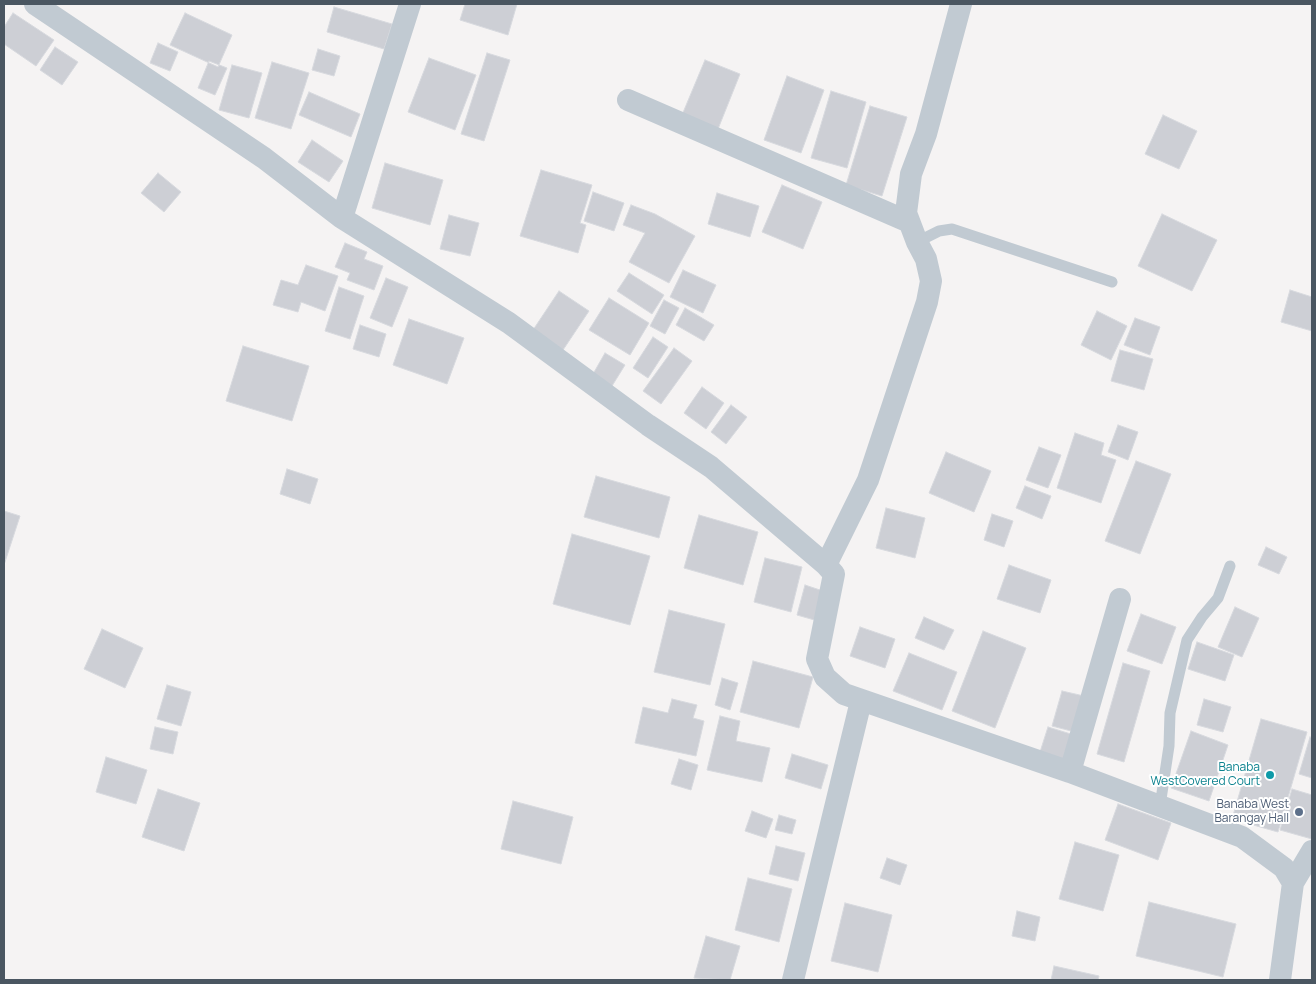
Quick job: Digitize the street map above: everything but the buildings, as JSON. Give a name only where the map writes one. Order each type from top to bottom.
[{"type":"street","points":[[34,4],[264,158],[342,218],[509,322],[648,425],[710,467],[826,565],[834,574],[817,659],[825,677],[844,694],[1070,772],[1242,837],[1284,868],[1293,883]]},
{"type":"street","points":[[342,218],[410,4]]},
{"type":"street","points":[[826,565],[868,480],[927,302],[931,281],[926,259],[906,213],[912,174],[926,134],[961,4]]},
{"type":"street","points":[[628,100],[913,232]]},
{"type":"street","points":[[1070,772],[1120,599]]},
{"type":"street","points":[[794,980],[861,701]]},
{"type":"street","points":[[1280,980],[1293,883],[1312,851]]},
{"type":"lane","points":[[913,232],[952,229],[1112,282]]},
{"type":"lane","points":[[1160,806],[1169,746],[1170,713],[1187,640],[1202,617],[1218,598],[1230,566]]},
{"type":"place","name":"Banaba WestCovered Court","points":[[1270,775]]},
{"type":"place","name":"Banaba West Barangay Hall","points":[[1299,812]]}]
